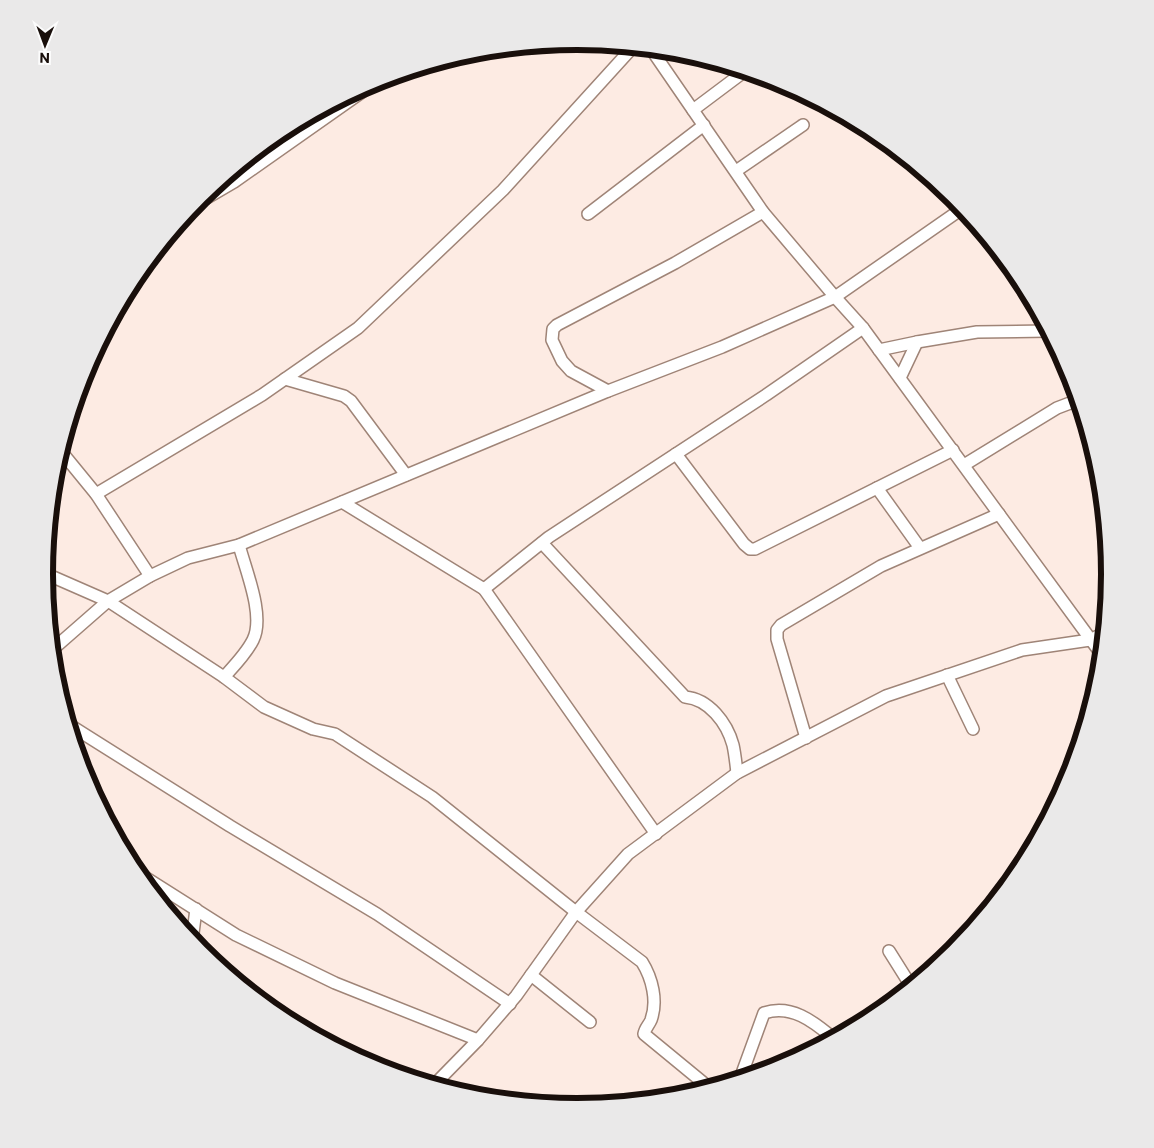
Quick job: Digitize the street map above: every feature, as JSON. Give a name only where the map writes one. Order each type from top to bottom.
[{"type":"street","points":[[96,494],[262,395],[358,328],[495,197],[628,52]]},
{"type":"street","points":[[656,56],[763,212],[863,328],[954,450],[1096,648]]},
{"type":"street","points":[[693,110],[738,76]]},
{"type":"street","points":[[246,168],[333,110]]},
{"type":"street","points":[[588,214],[704,125]]},
{"type":"street","points":[[736,171],[804,125]]},
{"type":"street","points":[[608,391],[571,371],[562,361],[552,340],[553,329],[556,324],[675,263],[763,212]]},
{"type":"street","points":[[58,645],[108,601],[150,576],[188,558],[240,546],[608,391],[722,348],[835,297],[956,213]]},
{"type":"street","points":[[484,589],[542,543],[766,395],[863,328]]},
{"type":"street","points":[[879,350],[977,332],[1041,331]]},
{"type":"street","points":[[900,378],[917,342]]},
{"type":"street","points":[[285,379],[344,396],[351,401],[406,476]]},
{"type":"street","points":[[964,465],[1057,408],[1072,402]]},
{"type":"street","points":[[676,454],[744,544],[750,549],[754,549],[954,450]]},
{"type":"street","points":[[66,458],[96,494],[150,576]]},
{"type":"street","points":[[877,488],[920,548]]},
{"type":"street","points":[[342,502],[484,589],[656,834]]},
{"type":"street","points":[[806,738],[777,639],[780,625],[881,566],[999,514]]},
{"type":"street","points":[[542,543],[685,697],[702,701],[720,719],[733,744],[737,773]]},
{"type":"street","points":[[224,677],[241,659],[253,640],[257,628],[257,613],[240,546]]},
{"type":"street","points":[[53,577],[108,601],[224,677],[264,708],[313,729],[335,734],[432,797],[642,962],[648,972],[652,985],[653,1005],[651,1021],[644,1034],[703,1082]]},
{"type":"street","points":[[439,1079],[510,1004],[576,912],[628,854],[737,773],[886,696],[1022,650],[1090,640],[1098,636]]},
{"type":"street","points":[[947,675],[973,729]]},
{"type":"street","points":[[77,730],[230,826],[377,914],[510,1004]]},
{"type":"street","points":[[154,883],[236,935],[335,984],[478,1040]]},
{"type":"street","points":[[193,931],[196,909]]},
{"type":"street","points":[[889,951],[907,980]]},
{"type":"street","points":[[531,975],[590,1022]]},
{"type":"street","points":[[743,1071],[764,1013],[786,1010],[799,1015],[827,1034]]}]
